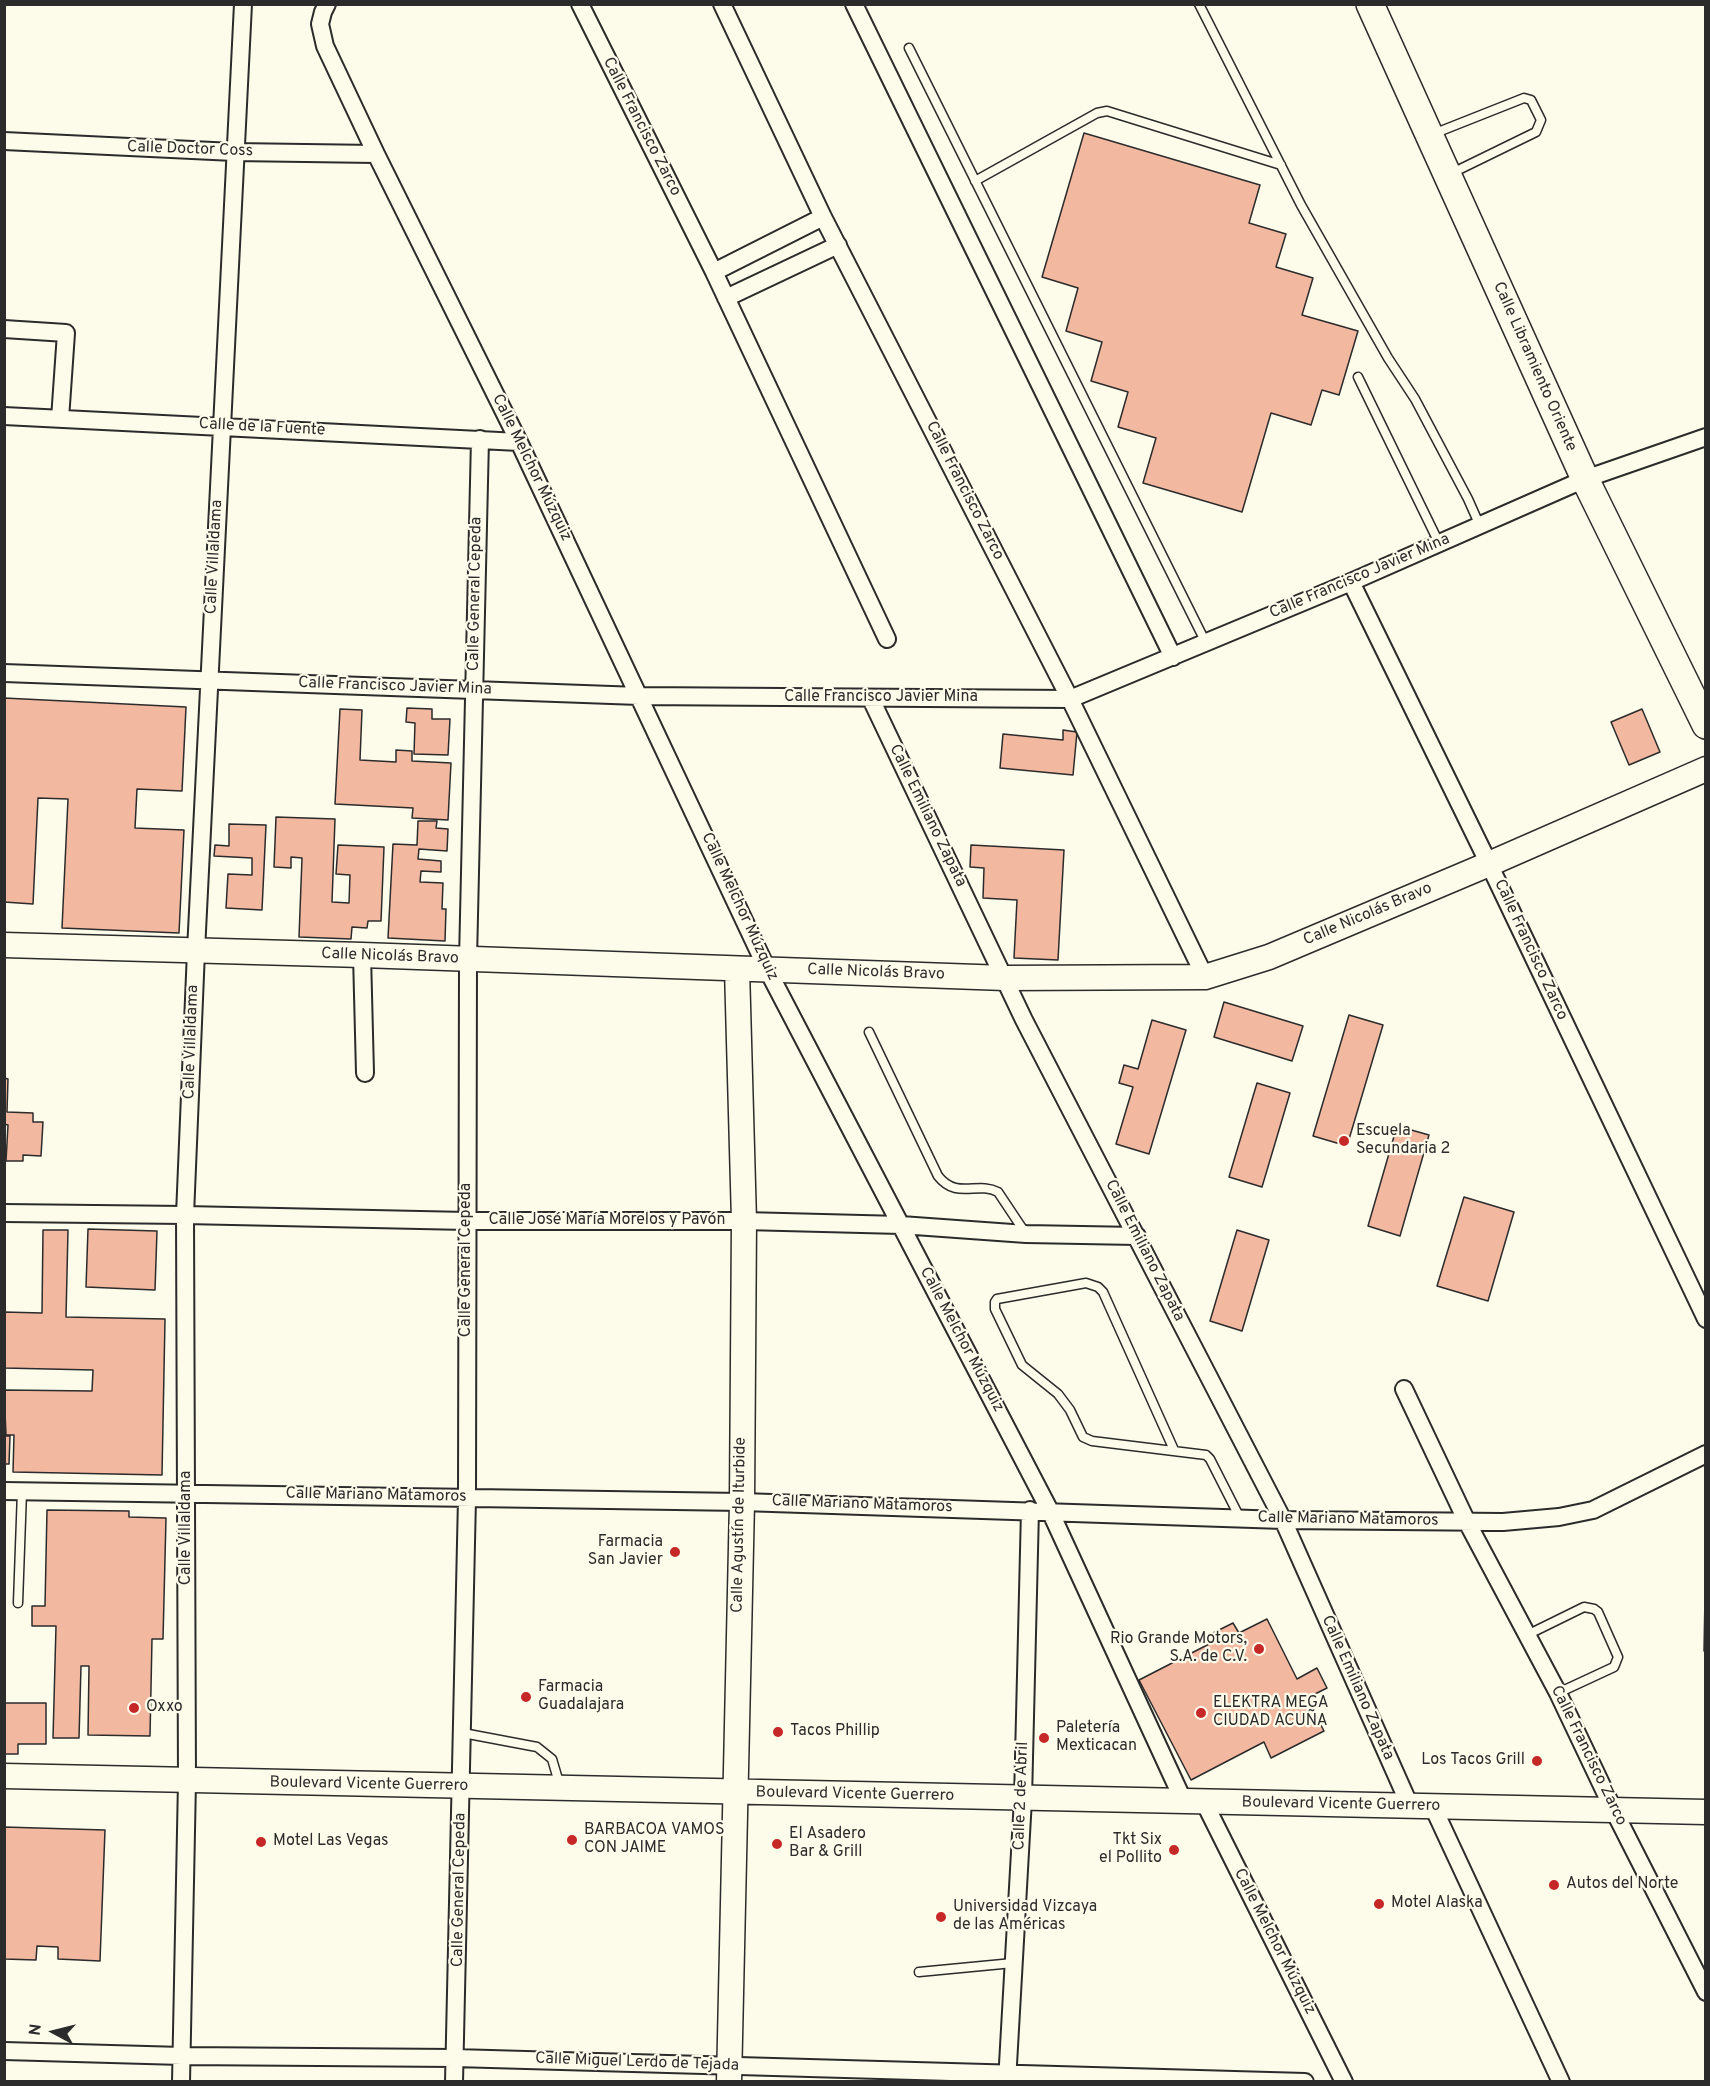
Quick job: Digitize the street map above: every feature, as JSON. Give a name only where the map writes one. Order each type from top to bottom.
[{"type":"main road","name":"Calle Libramiento Oriente","points":[[1370,4],[1585,479],[1706,725]]},
{"type":"street","name":"Calle Villaldama","points":[[181,2082],[187,1781],[185,1215],[234,152],[243,4]]},
{"type":"street","name":"Calle Melchor Múzquiz","points":[[327,4],[322,12],[320,24],[325,46],[519,442],[767,969],[1050,1511],[1194,1802],[1344,2082]]},
{"type":"street","name":"Calle Francisco Zarco","points":[[580,4],[714,272],[888,639]]},
{"type":"street","name":"Calle Francisco Zarco","points":[[722,4],[824,217],[1070,699],[1205,977]]},
{"type":"street","points":[[854,4],[1173,657]]},
{"type":"street","name":"Calle Doctor Coss","points":[[4,141],[234,152],[376,154]]},
{"type":"street","points":[[714,272],[824,217]]},
{"type":"street","points":[[726,298],[838,244]]},
{"type":"street","points":[[4,329],[66,333],[60,419]]},
{"type":"street","name":"Calle de la Fuente","points":[[4,416],[519,442]]},
{"type":"street","name":"Calle Francisco Javier Mina","points":[[4,673],[639,696],[1070,699],[1351,582],[1585,479],[1706,437]]},
{"type":"street","name":"Calle General Cepeda","points":[[454,2082],[467,1498],[468,959],[480,439]]},
{"type":"street","name":"Calle Francisco Zarco","points":[[1351,582],[1490,864],[1706,1319]]},
{"type":"street","name":"Calle Emiliano Zapata","points":[[871,699],[1024,1020],[1283,1520],[1421,1807],[1561,2082]]},
{"type":"street","name":"Calle Nicolás Bravo","points":[[4,945],[362,955],[1005,978],[1205,977],[1269,957],[1490,864],[1706,769]]},
{"type":"street","points":[[362,955],[365,1073]]},
{"type":"street","name":"Calle Agustín de Iturbide","points":[[729,2074],[742,1502],[744,1221],[737,969]]},
{"type":"street","name":"Calle José María Morelos y Pavón","points":[[4,1214],[466,1221],[744,1221],[901,1225],[1026,1234],[1137,1236]]},
{"type":"street","name":"Calle Francisco Zarco","points":[[1404,1389],[1467,1522],[1558,1693],[1706,1992]]},
{"type":"street","name":"Calle Mariano Matamoros","points":[[4,1491],[742,1502],[1283,1520],[1503,1522],[1559,1517],[1593,1510],[1706,1454]]},
{"type":"street","name":"Calle 2 de Abril","points":[[1007,2077],[1023,1798],[1030,1510]]},
{"type":"street","name":"Boulevard Vicente Guerrero","points":[[4,1776],[1706,1812]]},
{"type":"street","name":"Calle Miguel Lerdo de Tejada","points":[[4,2051],[182,2056],[455,2058],[729,2074],[1305,2082]]},
{"type":"lane","points":[[1199,4],[1281,165],[1382,348],[1415,399],[1480,526]]},
{"type":"lane","points":[[909,48],[1206,643]]},
{"type":"lane","points":[[1428,136],[1524,98],[1534,103],[1541,120],[1536,132],[1447,175]]},
{"type":"lane","points":[[975,181],[1097,113],[1107,111],[1281,165]]},
{"type":"lane","points":[[1358,377],[1439,543]]},
{"type":"lane","points":[[869,1032],[943,1182],[950,1187],[963,1190],[992,1189],[998,1192],[1026,1234]]},
{"type":"lane","points":[[1174,1450],[1103,1293],[1098,1287],[1086,1283],[997,1299],[995,1309],[1022,1365],[1065,1402],[1083,1437],[1092,1441],[1206,1455],[1240,1518]]},
{"type":"lane","points":[[18,1603],[22,1491]]},
{"type":"lane","points":[[1527,1635],[1584,1607],[1598,1612],[1618,1657],[1616,1663],[1614,1667],[1558,1693]]},
{"type":"lane","points":[[463,1733],[537,1747],[552,1759],[561,1789]]},
{"type":"lane","points":[[919,1972],[1014,1963]]},
{"type":"building","points":[[1084,133],[1260,185],[1249,223],[1286,234],[1276,267],[1313,278],[1302,315],[1358,331],[1339,395],[1322,390],[1311,425],[1271,413],[1242,512],[1143,483],[1156,438],[1118,427],[1128,392],[1091,381],[1102,342],[1066,331],[1078,288],[1042,277]]},
{"type":"building","points":[[4,698],[186,707],[182,791],[137,789],[135,828],[184,830],[179,933],[62,928],[68,799],[38,798],[33,904],[4,902]]},
{"type":"building","points":[[407,708],[432,709],[432,719],[450,719],[448,755],[414,754],[415,723],[406,722]]},
{"type":"building","points":[[340,709],[362,710],[360,760],[396,762],[396,750],[412,751],[412,761],[451,763],[448,820],[412,818],[413,808],[335,804]]},
{"type":"building","points":[[1642,709],[1660,752],[1629,765],[1611,722]]},
{"type":"building","points":[[1063,730],[1077,732],[1073,775],[1000,768],[1003,734],[1063,740]]},
{"type":"building","points":[[276,817],[335,819],[332,902],[349,903],[350,875],[336,874],[338,845],[384,847],[381,921],[368,921],[367,928],[352,927],[351,939],[299,937],[302,858],[291,857],[291,868],[274,867]]},
{"type":"building","points":[[418,821],[437,821],[436,828],[448,829],[447,851],[419,849],[418,859],[441,861],[441,872],[421,871],[420,882],[443,883],[442,909],[446,909],[445,941],[388,938],[393,844],[417,845]]},
{"type":"building","points":[[229,824],[266,825],[262,910],[226,908],[228,874],[252,875],[252,858],[214,856],[215,845],[229,846]]},
{"type":"building","points":[[971,845],[1064,850],[1058,960],[1014,958],[1017,900],[983,898],[984,868],[970,867]]},
{"type":"building","points":[[1224,1002],[1303,1026],[1292,1061],[1214,1037]]},
{"type":"building","points":[[1349,1015],[1383,1025],[1347,1146],[1313,1136]]},
{"type":"building","points":[[1152,1020],[1186,1030],[1149,1154],[1116,1144],[1133,1087],[1119,1083],[1124,1065],[1138,1069]]},
{"type":"building","points":[[4,1078],[8,1079],[7,1112],[33,1113],[33,1122],[43,1122],[41,1156],[23,1155],[23,1161],[6,1161],[8,1125],[4,1124]]},
{"type":"building","points":[[1257,1083],[1290,1093],[1262,1187],[1229,1177]]},
{"type":"building","points":[[1397,1126],[1429,1135],[1400,1236],[1368,1226]]},
{"type":"building","points":[[1464,1197],[1514,1212],[1488,1301],[1437,1286]]},
{"type":"building","points":[[88,1229],[157,1231],[155,1290],[86,1287]]},
{"type":"building","points":[[43,1230],[68,1230],[66,1317],[165,1319],[162,1475],[13,1472],[14,1435],[6,1435],[4,1390],[92,1391],[93,1370],[4,1368],[4,1312],[42,1313]]},
{"type":"building","points":[[1237,1230],[1269,1240],[1242,1331],[1210,1321]]},
{"type":"building","points":[[4,1436],[10,1436],[9,1464],[4,1464]]},
{"type":"building","points":[[47,1510],[129,1511],[129,1517],[166,1518],[163,1639],[152,1639],[150,1736],[88,1735],[89,1666],[81,1666],[79,1738],[53,1738],[56,1626],[32,1626],[32,1606],[45,1606]]},
{"type":"building","points":[[1705,1596],[1706,1651],[1704,1651]]},
{"type":"building","points":[[1267,1619],[1297,1679],[1317,1668],[1327,1688],[1307,1698],[1324,1731],[1271,1758],[1264,1742],[1191,1780],[1139,1680],[1213,1642],[1209,1635],[1233,1623],[1239,1633]]},
{"type":"building","points":[[4,1683],[5,1703],[46,1703],[46,1744],[18,1744],[18,1754],[4,1754]]},
{"type":"building","points":[[4,1827],[105,1830],[100,1961],[58,1959],[58,1947],[37,1946],[36,1960],[4,1959]]},
{"type":"place","name":"Escuela Secundaria 2","points":[[1344,1141]]},
{"type":"place","name":"Farmacia San Javier","points":[[675,1552]]},
{"type":"place","name":"Rio Grande Motors, S.A. de C.V.","points":[[1259,1649]]},
{"type":"place","name":"Farmacia Guadalajara","points":[[526,1697]]},
{"type":"place","name":"Oxxo","points":[[134,1708]]},
{"type":"place","name":"ELEKTRA MEGA CIUDAD ACUÑA","points":[[1201,1713]]},
{"type":"place","name":"Tacos Phillip","points":[[778,1732]]},
{"type":"place","name":"Paletería Mexticacan","points":[[1044,1738]]},
{"type":"place","name":"Los Tacos Grill","points":[[1537,1761]]},
{"type":"place","name":"BARBACOA VAMOS CON JAIME","points":[[572,1840]]},
{"type":"place","name":"Motel Las Vegas","points":[[261,1842]]},
{"type":"place","name":"El Asadero Bar & Grill","points":[[777,1844]]},
{"type":"place","name":"Tkt Six el Pollito","points":[[1174,1850]]},
{"type":"place","name":"Autos del Norte","points":[[1554,1885]]},
{"type":"place","name":"Motel Alaska","points":[[1379,1904]]},
{"type":"place","name":"Universidad Vizcaya de las Américas","points":[[941,1917]]}]
